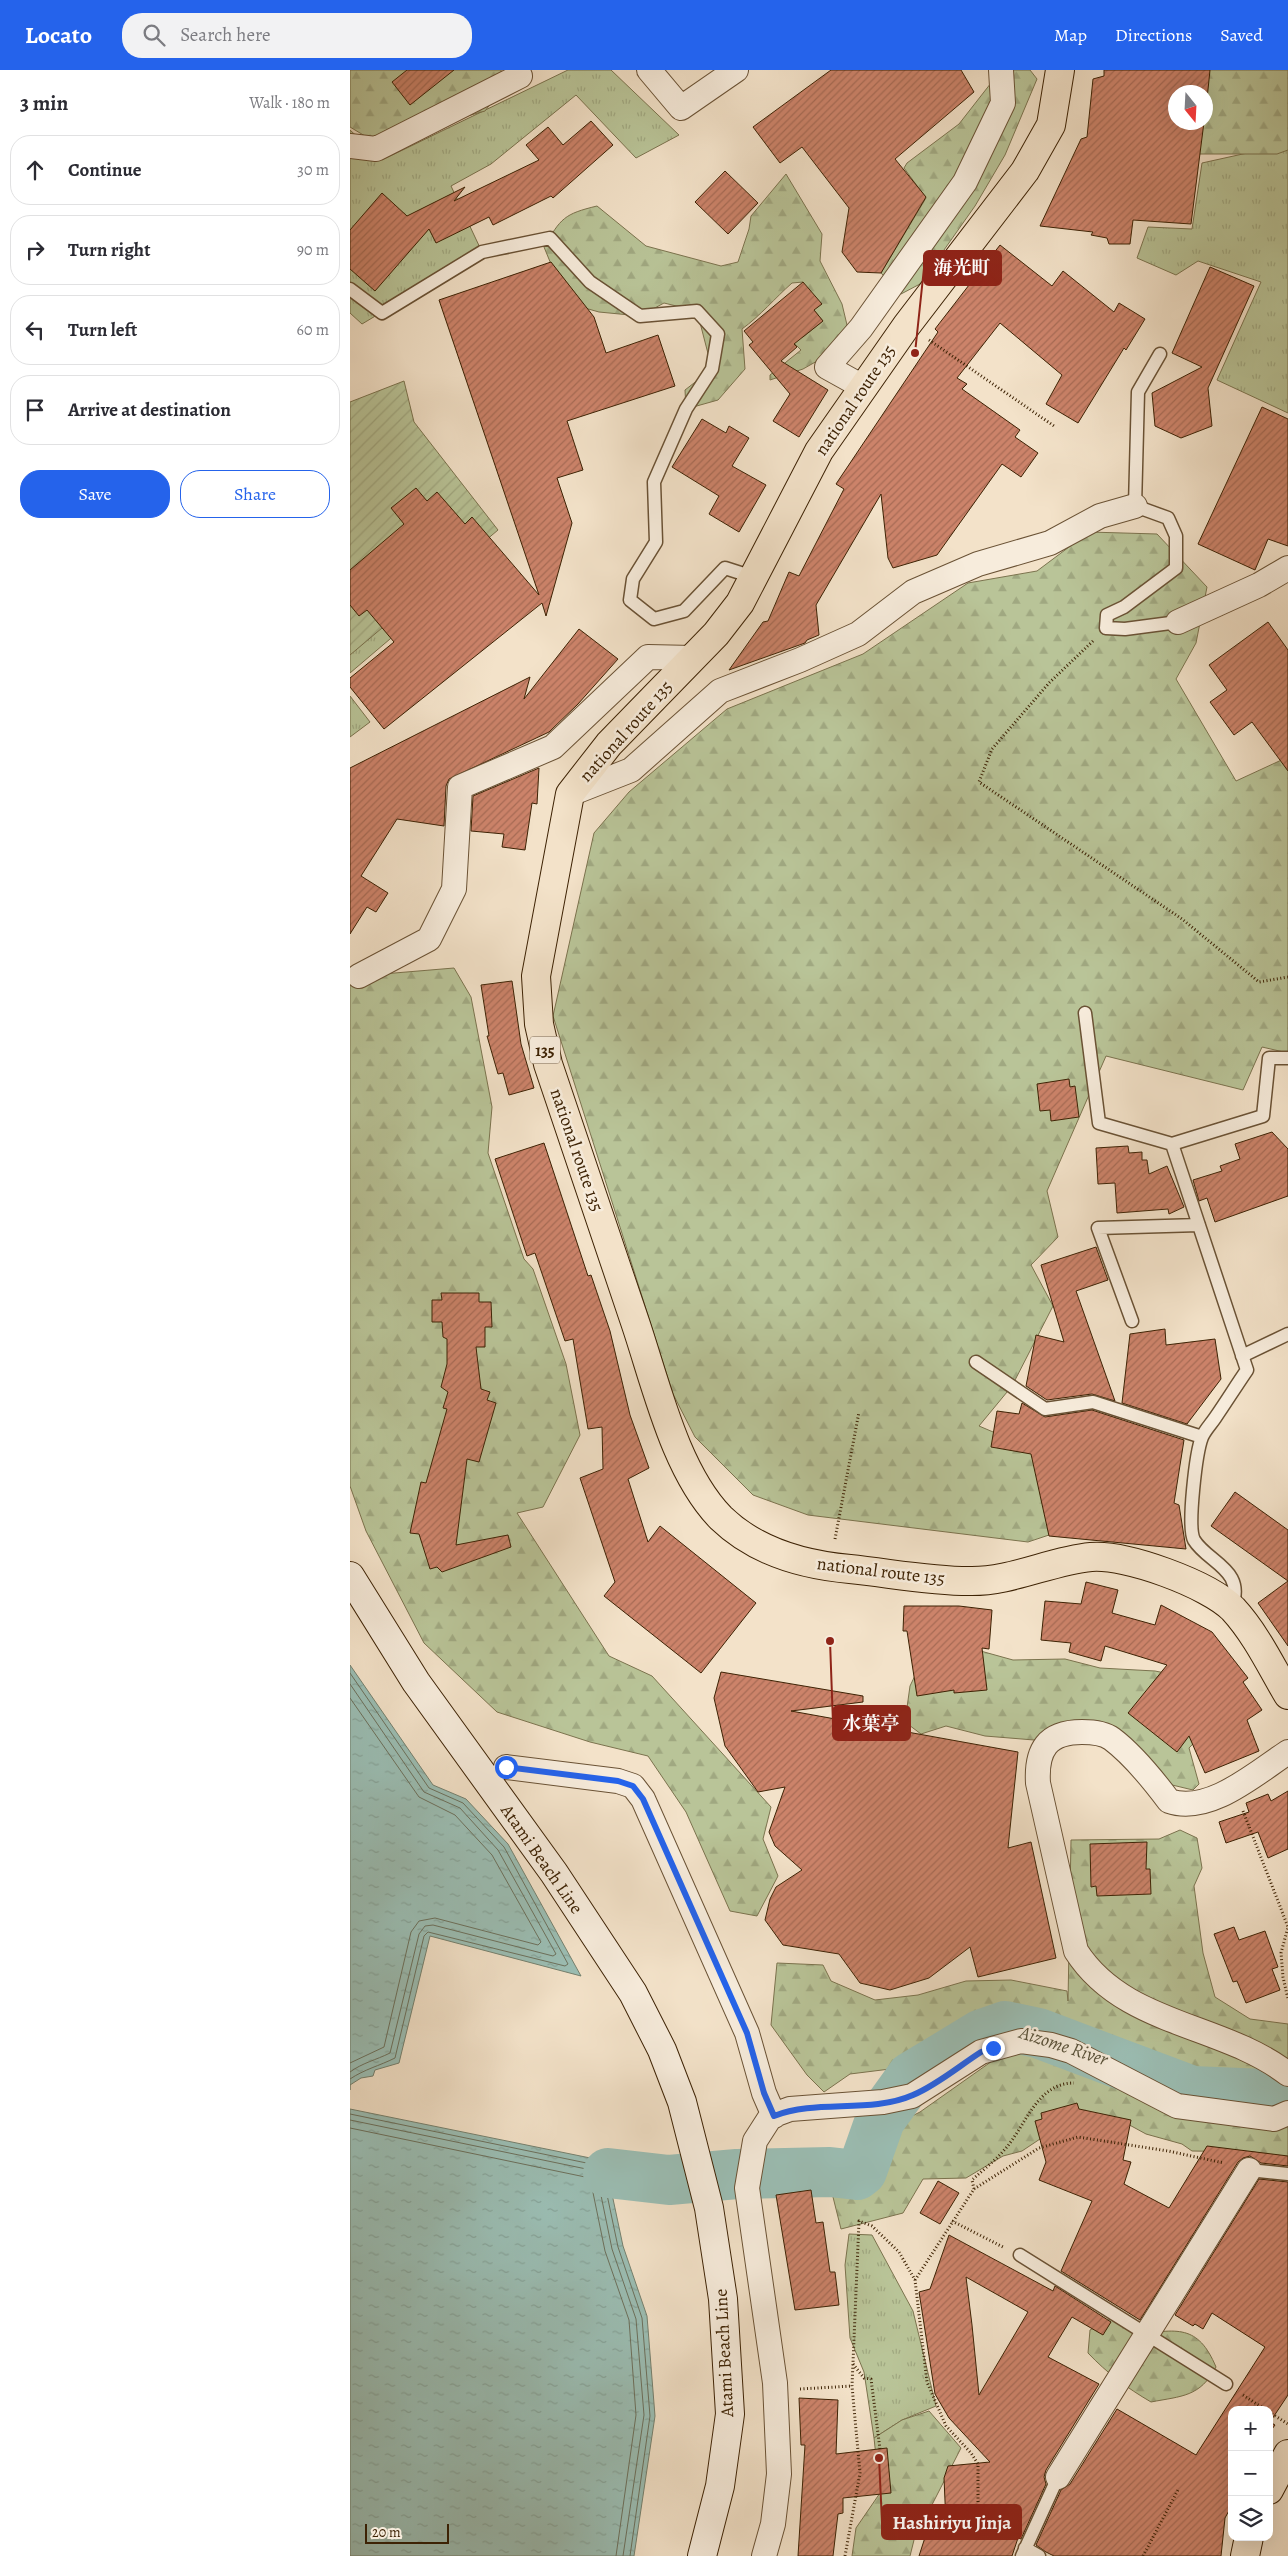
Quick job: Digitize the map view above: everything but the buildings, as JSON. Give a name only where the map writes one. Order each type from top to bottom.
[{"type":"highway","name":"national route 135","points":[[1060,70],[1051,125],[1025,171],[907,324],[819,451],[740,603],[716,634],[609,744],[570,794],[536,976],[538,1024],[548,1064],[680,1455],[719,1516],[742,1536],[765,1548],[830,1567],[970,1581],[1011,1576],[1051,1565],[1094,1557],[1155,1568],[1209,1592],[1232,1608],[1254,1636],[1288,1695]]},
{"type":"highway","points":[[1273,2482],[1288,2454]]},
{"type":"highway","points":[[1245,2556],[1248,2541]]},
{"type":"street","points":[[649,70],[681,108],[736,70]]},
{"type":"street","points":[[864,387],[827,367],[860,328],[965,182],[1003,103],[1002,70]]},
{"type":"street","points":[[350,146],[376,149],[523,72]]},
{"type":"street","points":[[570,794],[631,770],[720,691],[800,660],[858,634],[913,592],[978,564],[1050,543],[1100,516],[1135,506]]},
{"type":"street","points":[[1178,622],[1259,585],[1288,568]]},
{"type":"street","points":[[359,976],[429,939],[454,888],[460,786],[553,746],[648,657],[693,658]]},
{"type":"street","name":"Atami Beach Line","points":[[350,1576],[416,1682],[554,1873],[634,1993],[662,2050],[682,2102],[709,2208],[723,2299],[730,2414],[720,2486],[702,2556]]},
{"type":"street","points":[[1288,1752],[1219,1796],[1204,1802],[1179,1804],[1169,1801],[1111,1737],[1096,1733],[1074,1732],[1061,1735],[1046,1744],[1037,1766],[1038,1783],[1076,1951],[1085,1965],[1116,1992],[1137,2005],[1168,2020],[1240,2046],[1288,2074]]},
{"type":"street","points":[[506,1767],[618,1781],[633,1786],[643,1799],[747,2033],[764,2093],[774,2116]]},
{"type":"street","points":[[764,2556],[773,2524],[779,2474],[775,2390],[747,2188],[755,2141],[761,2128],[774,2116],[790,2109],[882,2102],[912,2096],[981,2052],[1021,2041],[1051,2045],[1071,2051],[1177,2106],[1274,2119],[1288,2113]]},
{"type":"street","points":[[1058,2477],[1249,2170]]},
{"type":"lane","points":[[350,290],[382,313],[482,252],[550,238],[590,282],[640,316],[697,311],[718,334],[712,369],[686,409],[654,482],[656,542],[634,579],[630,600],[654,619],[684,610],[725,568],[753,577]]},
{"type":"lane","points":[[1160,354],[1138,392],[1135,506],[1168,518],[1176,536],[1176,568],[1124,607],[1106,615],[1106,628],[1125,629],[1178,622]]},
{"type":"lane","points":[[1085,1014],[1099,1123],[1172,1144],[1263,1116],[1269,1058],[1288,1058]]},
{"type":"lane","points":[[1172,1144],[1247,1370],[1202,1437],[1193,1489],[1191,1525],[1194,1540],[1225,1569],[1232,1580],[1236,1597],[1232,1608]]},
{"type":"lane","points":[[1132,1321],[1098,1228],[1199,1225]]},
{"type":"lane","points":[[1242,1356],[1288,1334]]},
{"type":"lane","points":[[976,1362],[1045,1409],[1093,1402],[1202,1437]]},
{"type":"lane","points":[[1249,2170],[1288,2174]]},
{"type":"lane","points":[[1020,2256],[1148,2333],[1226,2384]]},
{"type":"lane","points":[[1039,2556],[1023,2552],[1058,2477]]},
{"type":"path","points":[[907,324],[1054,426]]},
{"type":"path","points":[[1106,628],[1049,683],[992,749],[979,782],[1182,919],[1259,982],[1288,977]]},
{"type":"path","points":[[830,1567],[859,1412]]},
{"type":"path","points":[[1241,1809],[1271,1880],[1288,1927],[1281,1953],[1283,1977],[1288,1999]]},
{"type":"path","points":[[974,2189],[972,2180],[1007,2148],[1038,2099],[1064,2083],[1081,2083]]},
{"type":"path","points":[[915,2280],[974,2189],[1039,2148],[1078,2137],[1168,2150],[1249,2170]]},
{"type":"path","points":[[845,2556],[860,2473],[852,2386],[859,2221],[872,2226],[899,2252],[915,2280],[927,2382],[946,2426],[971,2453],[978,2464],[978,2516],[1023,2552]]},
{"type":"path","points":[[952,2221],[1020,2256]]},
{"type":"path","points":[[853,2363],[864,2378],[871,2379],[880,2449]]},
{"type":"path","points":[[1226,2384],[1260,2406]]},
{"type":"path","points":[[775,2390],[852,2386]]},
{"type":"path","points":[[1273,2415],[1288,2424]]},
{"type":"path","points":[[1143,2556],[1179,2488]]},
{"type":"green space","points":[[350,70],[501,70],[504,84],[485,111],[375,142],[350,127]]},
{"type":"green space","points":[[568,70],[611,70],[679,135],[636,158],[576,95],[491,164],[451,186],[482,252],[362,324],[350,313],[350,130],[382,160]]},
{"type":"green space","points":[[1007,70],[1030,70],[1037,79],[1005,155],[975,206],[920,284],[901,294],[881,273],[926,198],[904,168],[907,163],[959,124],[991,83]]},
{"type":"green space","points":[[1198,70],[1288,70],[1288,150],[1277,154],[1189,154],[1191,130],[1213,130],[1213,85],[1197,85]]},
{"type":"green space","points":[[1288,144],[1288,413],[1217,380],[1261,282],[1198,261],[1176,275],[1137,258],[1148,227],[1192,229],[1202,163]]},
{"type":"green space","points":[[786,174],[822,234],[820,261],[842,304],[847,325],[833,352],[803,369],[770,380],[770,375],[801,350],[790,339],[803,337],[823,321],[814,310],[803,282],[792,283],[742,329],[745,369],[718,400],[686,409],[685,390],[712,369],[697,311],[664,303],[640,316],[599,312],[567,303],[544,247],[555,229],[564,219],[577,212],[597,206],[646,246],[721,266],[738,262],[749,229],[751,216]]},
{"type":"green space","points":[[404,381],[414,422],[498,530],[350,655],[350,402]]},
{"type":"green space","points":[[1089,532],[1157,534],[1207,587],[1196,643],[1176,679],[1236,781],[1288,757],[1288,1053],[1262,1047],[1243,1090],[1106,1056],[1047,1191],[1058,1237],[1031,1265],[1053,1306],[1012,1386],[979,1426],[1059,1460],[1055,1533],[1028,1542],[808,1515],[753,1495],[695,1437],[673,1394],[553,1016],[594,833],[629,792],[727,709],[863,654],[968,583],[1037,571]]},
{"type":"green space","points":[[462,561],[470,571],[350,673],[350,613]]},
{"type":"green space","points":[[350,696],[370,722],[350,737]]},
{"type":"green space","points":[[454,968],[471,997],[492,1107],[488,1153],[524,1259],[533,1269],[566,1364],[580,1435],[543,1507],[517,1513],[609,1656],[652,1676],[771,1807],[763,1839],[778,1876],[757,1916],[730,1911],[686,1812],[648,1756],[590,1742],[497,1712],[424,1643],[366,1531],[350,1486],[350,980],[359,976]]},
{"type":"green space","points":[[977,1650],[1013,1660],[1065,1659],[1100,1668],[1155,1671],[1195,1679],[1211,1725],[1189,1748],[1199,1784],[1193,1790],[1168,1784],[1117,1731],[1060,1728],[1034,1740],[985,1736],[946,1726],[921,1734],[905,1722],[910,1686],[923,1659]]},
{"type":"green space","points":[[1180,1830],[1197,1838],[1202,1868],[1194,1886],[1203,1953],[1215,1997],[1250,2019],[1288,2024],[1288,2159],[1254,2152],[1192,2151],[1182,2144],[1146,2134],[1124,2122],[1043,2137],[1022,2151],[1003,2156],[966,2178],[923,2179],[903,2213],[841,2229],[831,2189],[836,2174],[853,2146],[920,2112],[1053,2018],[1043,2024],[946,2062],[850,2074],[824,2092],[807,2075],[771,2025],[777,1963],[823,1965],[831,1981],[875,2000],[918,1995],[966,1981],[1011,1980],[1067,1991],[1068,2001],[1071,1840],[1159,1839]]},
{"type":"green space","points":[[849,2234],[872,2235],[913,2311],[936,2406],[902,2420],[874,2438],[864,2372],[850,2338],[845,2265]]},
{"type":"green space","points":[[1112,2318],[1135,2335],[1174,2331],[1194,2336],[1202,2343],[1216,2367],[1210,2377],[1197,2390],[1189,2394],[1151,2402],[1118,2380],[1088,2353],[1090,2330]]},
{"type":"green space","points":[[929,2411],[961,2448],[914,2540],[910,2556],[852,2556],[856,2528],[880,2493],[874,2438],[902,2420]]},
{"type":"water","points":[[350,1665],[433,1785],[466,1799],[508,1844],[581,1976],[430,1936],[399,2063],[375,2070],[373,2076],[361,2078],[350,2085]]},
{"type":"water","points":[[350,2109],[605,2161],[623,2246],[647,2316],[655,2416],[634,2556],[350,2556]]},
{"type":"waterway","name":"Aizome River","points":[[608,2173],[669,2180],[737,2174],[830,2172],[857,2175],[862,2171],[880,2120],[911,2077],[982,2034],[1005,2026],[1038,2033],[1192,2091],[1288,2095]]},
{"type":"place","name":"海光町","points":[[915,353]]},
{"type":"place","name":"水葉亭","points":[[830,1641]]},
{"type":"place","name":"Hashiriyu Jinja","points":[[879,2458]]},
{"type":"route","points":[[506,1767],[618,1781],[633,1786],[643,1799],[747,2033],[764,2093],[774,2116],[790,2109],[882,2102],[912,2096],[981,2052],[993,2048]]}]
